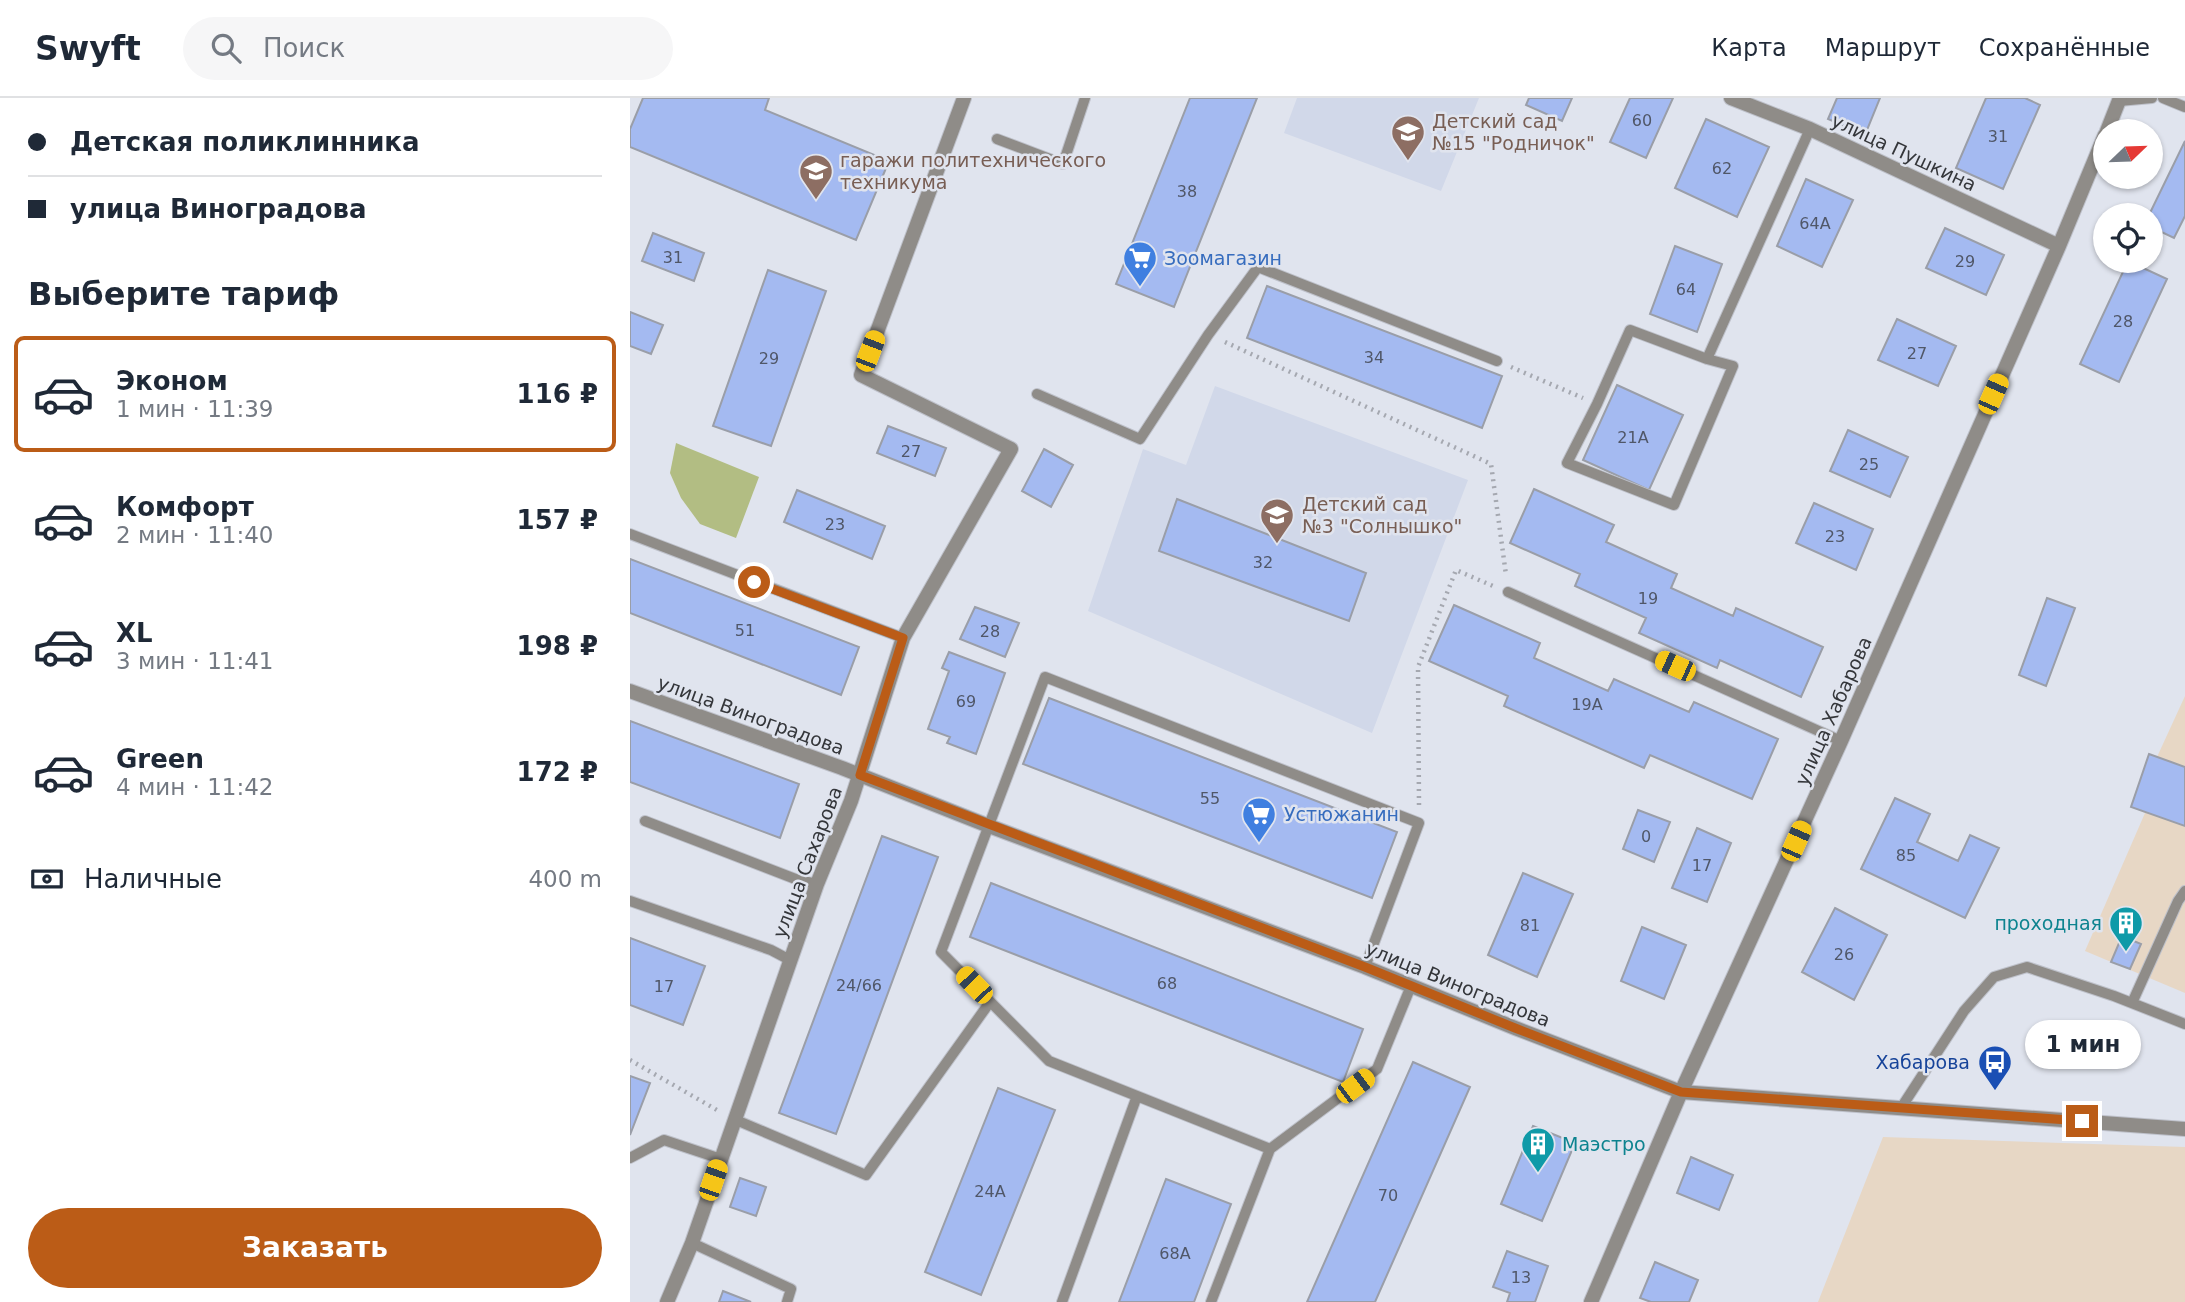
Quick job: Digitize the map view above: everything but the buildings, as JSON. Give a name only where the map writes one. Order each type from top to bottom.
[{"type":"street","name":"улица Сахарова","points":[[667,1302],[692,1243],[817,884],[851,801],[903,638],[1011,449],[861,375],[964,98]]},
{"type":"street","name":"улица Пушкина","points":[[1731,98],[1810,128],[2059,246]]},
{"type":"street","name":"улица Хабарова","points":[[2111,119],[2117,99]]},
{"type":"street","name":"улица Хабарова","points":[[1591,1302],[1681,1092],[1841,741],[2093,164]]},
{"type":"street","name":"улица Виноградова","points":[[630,691],[860,775],[1365,967],[1681,1092],[2185,1129]]},
{"type":"lane","points":[[997,139],[1063,164],[1085,98]]},
{"type":"lane","points":[[2117,99],[2152,98]]},
{"type":"lane","points":[[2163,98],[2185,107]]},
{"type":"lane","points":[[1707,359],[1810,128]]},
{"type":"lane","points":[[1037,394],[1140,439],[1208,335],[1258,267],[1497,361]]},
{"type":"lane","points":[[1630,330],[1707,359],[1733,366],[1674,505],[1567,463],[1630,330]]},
{"type":"lane","points":[[630,534],[903,638]]},
{"type":"lane","points":[[1508,592],[1841,741]]},
{"type":"lane","points":[[1269,1150],[1049,1061],[941,952],[1045,677],[1419,823],[1365,967]]},
{"type":"lane","points":[[645,821],[798,880],[817,884]]},
{"type":"lane","points":[[2132,1003],[2185,891]]},
{"type":"lane","points":[[630,901],[771,950],[790,960]]},
{"type":"lane","points":[[1901,1108],[1964,1011],[1994,977],[2027,967],[2185,1024]]},
{"type":"lane","points":[[1211,1302],[1269,1150],[1377,1069],[1411,986]]},
{"type":"lane","points":[[736,1120],[866,1175],[990,1002]]},
{"type":"lane","points":[[1062,1302],[1137,1096]]},
{"type":"lane","points":[[630,1158],[664,1140],[720,1159]]},
{"type":"lane","points":[[692,1243],[791,1289],[786,1302]]},
{"type":"path","points":[[1208,335],[1491,464],[1508,592]]},
{"type":"path","points":[[1497,361],[1597,404]]},
{"type":"path","points":[[1419,823],[1418,667],[1456,570],[1508,592]]},
{"type":"path","points":[[630,1060],[736,1120]]},
{"type":"shaded area","name":"Детский сад №15 \"Родничок\"","points":[[1297,98],[1479,98],[1441,191],[1284,133]]},
{"type":"shaded area","name":"Детский сад №3 \"Солнышко\"","points":[[1215,386],[1468,480],[1372,733],[1088,611],[1143,449],[1186,465]]},
{"type":"shaded area","points":[[2185,696],[2185,993],[2085,951],[2145,813],[2131,807],[2149,754],[2157,757]]},
{"type":"shaded area","points":[[1883,1137],[2185,1147],[2185,1302],[1818,1302]]},
{"type":"green space","points":[[676,443],[759,477],[736,538],[700,524],[681,498],[670,473]]},
{"type":"place","name":"Детский сад №15 \"Родничок\"","points":[[1408,162]]},
{"type":"place","name":"гаражи политехнического техникума","points":[[816,201]]},
{"type":"place","name":"Зоомагазин","points":[[1140,288]]},
{"type":"place","name":"Детский сад №3 \"Солнышко\"","points":[[1277,545]]},
{"type":"place","name":"Устюжанин","points":[[1259,844]]},
{"type":"place","name":"проходная","points":[[2126,953]]},
{"type":"place","name":"Хабарова","points":[[1995,1092]]},
{"type":"place","name":"Маэстро","points":[[1538,1174]]},
{"type":"route","points":[[754,582],[903,638],[860,775],[1365,967],[1681,1092],[2082,1121]]}]
